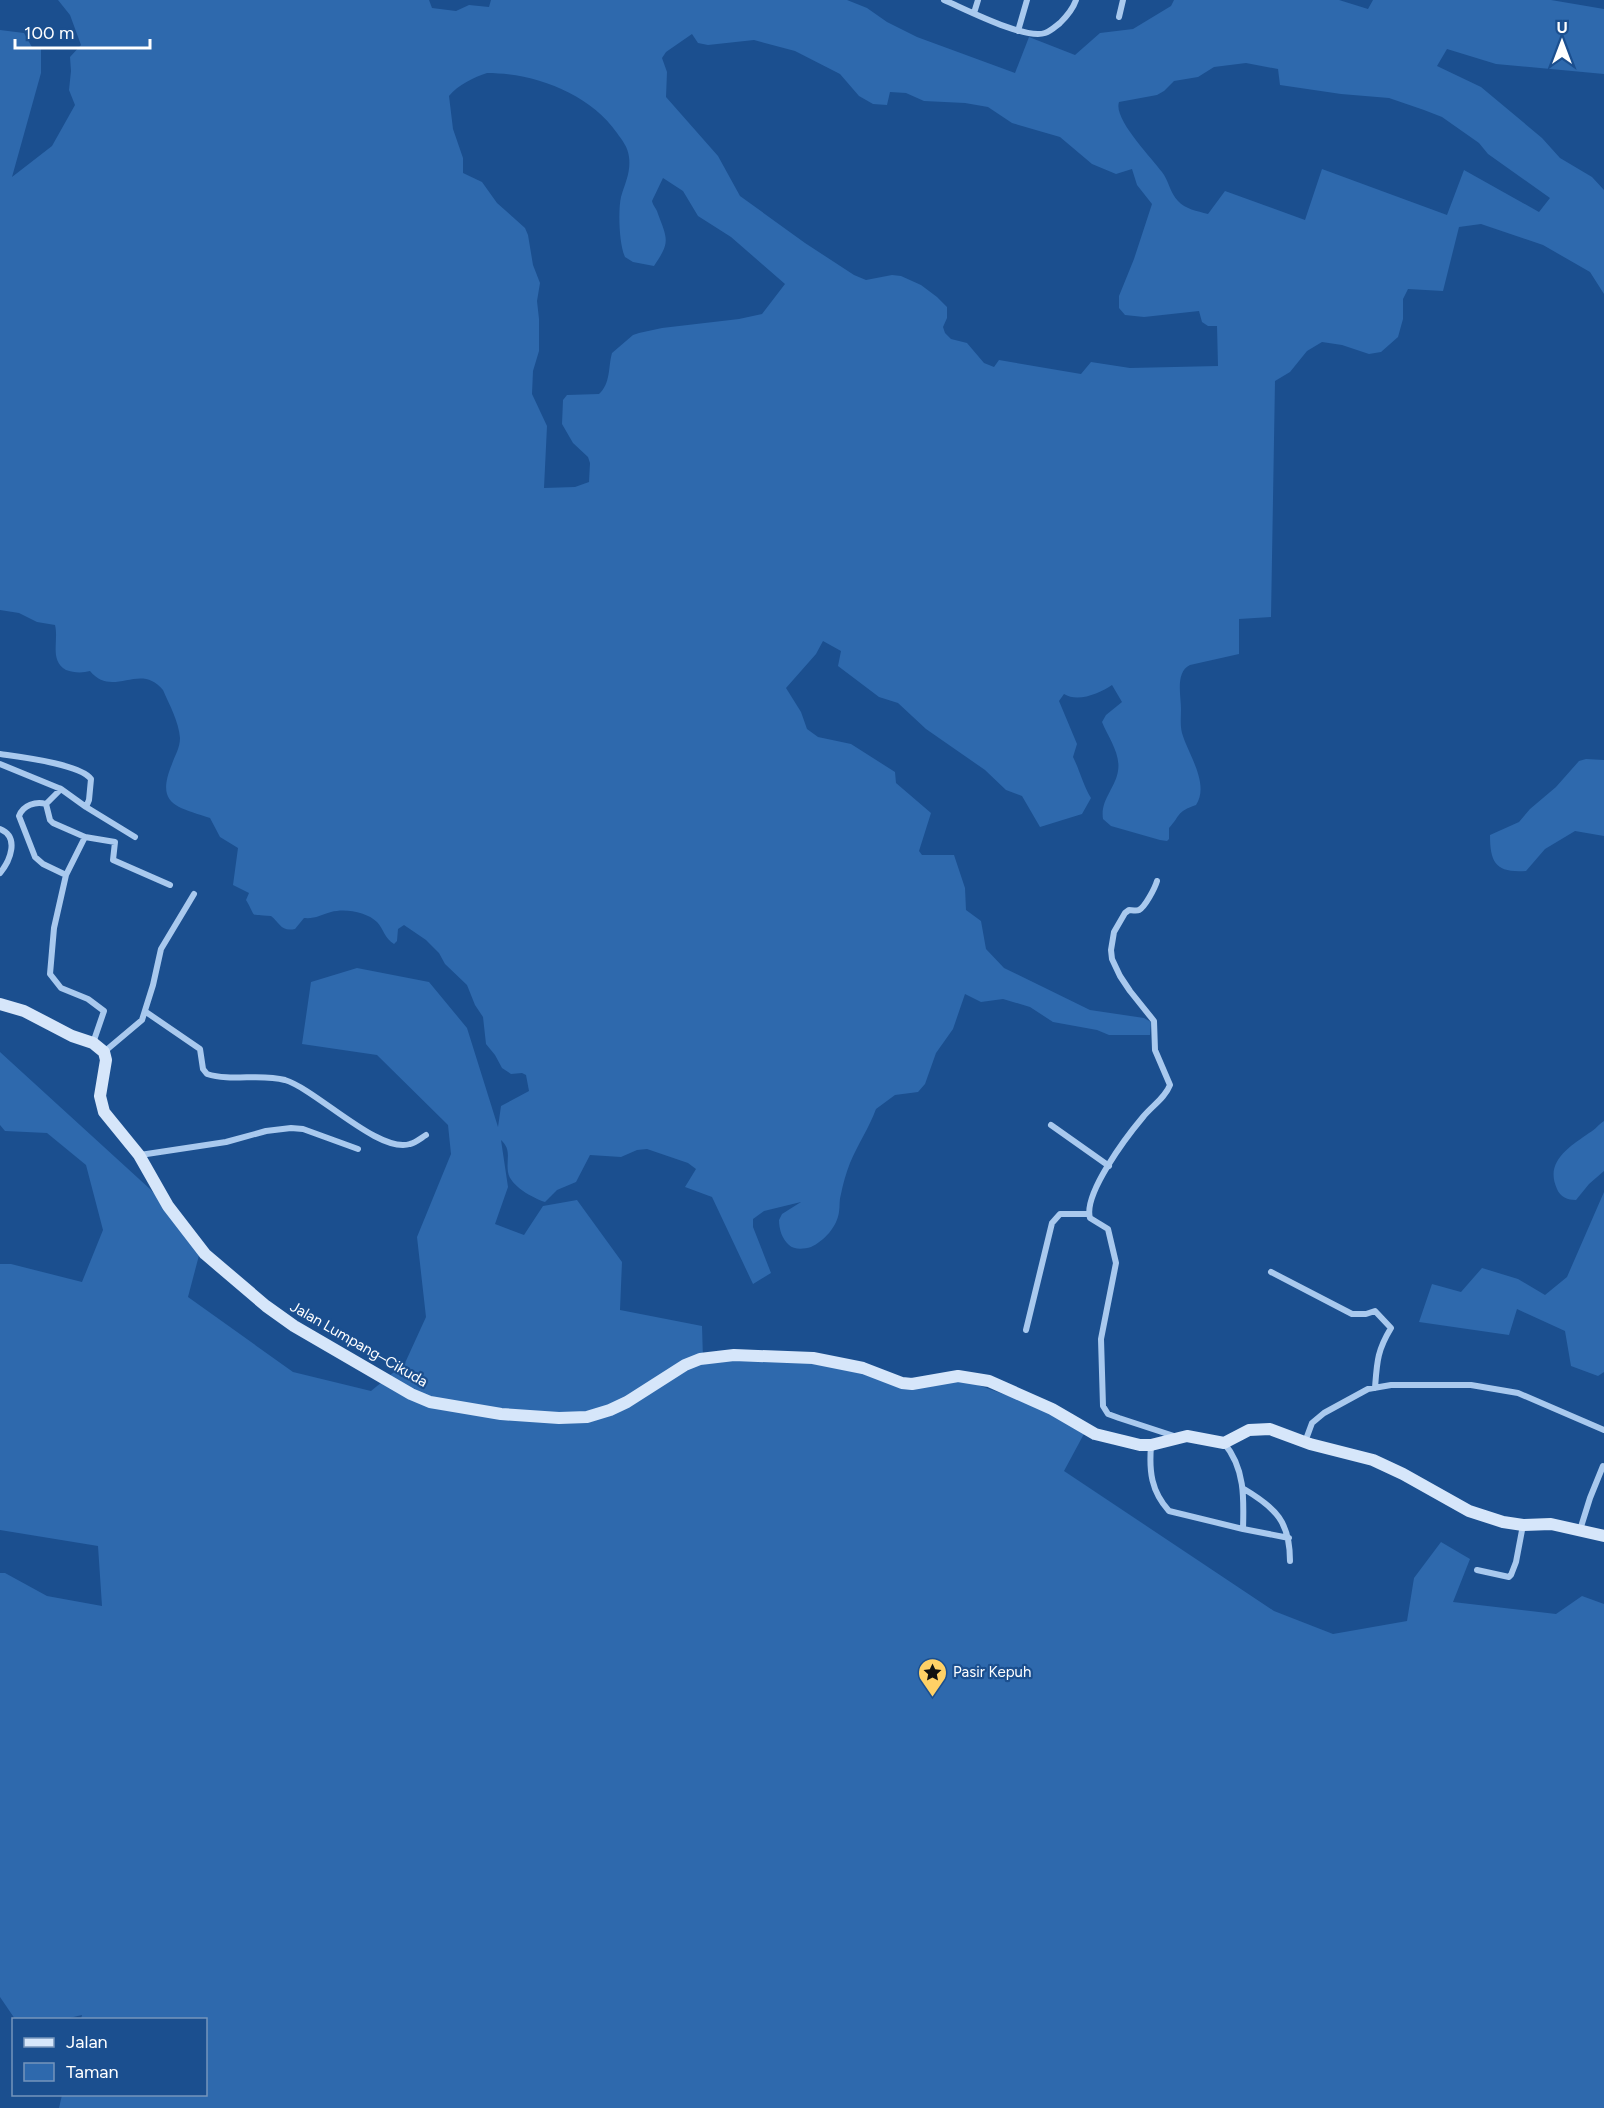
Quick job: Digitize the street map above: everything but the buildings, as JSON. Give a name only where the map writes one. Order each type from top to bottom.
[{"type":"street","points":[[944,0],[1018,31],[1034,35],[1046,33],[1067,16],[1076,0]]},
{"type":"street","points":[[974,13],[978,0]]},
{"type":"street","points":[[1018,31],[1027,0]]},
{"type":"street","points":[[1119,17],[1123,0]]},
{"type":"street","points":[[0,754],[33,758],[83,771],[91,779],[86,807]]},
{"type":"street","points":[[0,764],[61,789],[135,837]]},
{"type":"street","points":[[46,804],[61,789]]},
{"type":"street","points":[[46,804],[53,823],[84,837],[115,842],[113,860],[170,885]]},
{"type":"street","points":[[46,804],[30,805],[24,808],[20,816],[35,857],[43,864],[66,875]]},
{"type":"street","points":[[0,829],[11,840],[8,863],[0,873]]},
{"type":"street","points":[[84,837],[66,875],[54,928],[50,974],[61,988],[88,999],[104,1011],[93,1043]]},
{"type":"street","points":[[1157,881],[1154,893],[1141,909],[1129,910],[1125,913],[1114,932],[1110,950],[1120,976],[1155,1021],[1155,1050],[1170,1085],[1167,1092],[1129,1136],[1095,1188],[1089,1205],[1089,1214],[1090,1218],[1108,1229],[1116,1263],[1101,1340],[1103,1406],[1108,1414],[1119,1419],[1177,1437]]},
{"type":"street","points":[[0,1004],[24,1011],[72,1036],[93,1043],[104,1052],[142,1020],[161,949],[194,894]]},
{"type":"street","points":[[146,1012],[200,1050],[203,1069],[207,1074],[285,1080],[325,1103],[363,1131],[394,1144],[410,1144],[426,1135]]},
{"type":"street","name":"Jalan Lumpang–Cikuda","points":[[104,1052],[106,1060],[100,1096],[104,1112],[139,1155],[168,1206],[205,1254],[234,1280],[294,1326],[411,1394],[430,1402],[501,1414],[559,1419],[587,1417],[627,1402],[685,1365],[700,1359],[734,1355],[813,1358],[863,1368],[902,1383],[912,1384],[958,1376],[988,1381],[1052,1409],[1095,1434],[1140,1445],[1151,1445],[1187,1436],[1224,1443]]},
{"type":"street","points":[[1051,1125],[1109,1166]]},
{"type":"street","points":[[139,1155],[226,1142],[266,1131],[291,1128],[303,1129],[358,1149]]},
{"type":"street","points":[[1026,1330],[1052,1223],[1060,1214],[1089,1214]]},
{"type":"street","points":[[1271,1272],[1352,1314],[1366,1314],[1375,1311],[1389,1324],[1391,1328],[1377,1356],[1375,1388]]},
{"type":"street","points":[[1305,1442],[1312,1423],[1324,1413],[1368,1389],[1391,1385],[1471,1385],[1518,1393],[1604,1430]]},
{"type":"street","points":[[1244,1529],[1244,1489],[1231,1451],[1224,1443],[1250,1430],[1270,1429],[1305,1442],[1373,1460],[1469,1511],[1503,1522],[1523,1525],[1551,1524],[1604,1536]]},
{"type":"street","points":[[1151,1445],[1151,1476],[1156,1493],[1169,1511],[1289,1538]]},
{"type":"street","points":[[1580,1530],[1603,1466]]},
{"type":"street","points":[[1244,1489],[1268,1503],[1277,1514],[1289,1538],[1290,1561]]},
{"type":"street","points":[[1477,1570],[1509,1577],[1523,1525]]},
{"type":"green space","points":[[58,0],[429,0],[432,8],[456,11],[469,5],[489,7],[491,0],[847,0],[867,8],[887,22],[917,37],[1015,73],[1029,37],[1075,55],[1100,33],[1133,29],[1171,6],[1174,0],[1339,0],[1368,9],[1373,0],[1551,0],[1604,9],[1604,74],[1496,64],[1447,49],[1437,66],[1481,87],[1542,138],[1560,158],[1592,177],[1604,190],[1604,294],[1590,272],[1543,245],[1481,224],[1459,227],[1443,291],[1408,289],[1403,299],[1403,319],[1398,337],[1381,352],[1369,354],[1342,345],[1322,342],[1307,351],[1290,372],[1275,381],[1271,617],[1239,619],[1239,654],[1190,665],[1182,673],[1181,730],[1201,788],[1196,805],[1180,814],[1169,828],[1167,841],[1111,826],[1103,819],[1104,806],[1118,771],[1118,758],[1102,722],[1106,715],[1122,702],[1112,685],[1095,694],[1082,697],[1070,697],[1064,694],[1059,701],[1077,744],[1073,757],[1091,798],[1082,814],[1040,827],[1022,796],[1006,790],[985,770],[926,729],[898,703],[879,697],[838,666],[841,651],[823,641],[816,654],[786,688],[801,712],[807,729],[818,737],[851,744],[895,772],[896,783],[931,813],[919,851],[922,855],[954,855],[965,888],[966,910],[981,921],[986,949],[1004,968],[1090,1010],[1144,1018],[1151,1022],[1150,1035],[1109,1035],[1097,1030],[1053,1022],[1030,1007],[1003,999],[981,1002],[965,994],[953,1029],[936,1053],[925,1084],[918,1092],[895,1095],[876,1109],[845,1178],[840,1196],[838,1218],[825,1237],[811,1247],[802,1249],[791,1247],[784,1240],[779,1220],[782,1214],[801,1202],[764,1211],[753,1219],[753,1227],[771,1273],[753,1284],[712,1197],[685,1187],[696,1169],[688,1163],[647,1149],[637,1150],[621,1157],[590,1155],[576,1182],[557,1190],[545,1202],[517,1187],[513,1182],[508,1172],[508,1151],[501,1140],[508,1187],[495,1224],[524,1235],[543,1206],[577,1200],[622,1262],[620,1310],[702,1326],[703,1359],[760,1356],[869,1372],[902,1385],[957,1381],[975,1384],[1048,1410],[1085,1432],[1064,1471],[1274,1611],[1333,1634],[1407,1621],[1414,1578],[1441,1542],[1470,1559],[1453,1602],[1556,1614],[1582,1596],[1604,1604],[1604,2108],[59,2108],[62,2096],[207,2096],[207,2018],[81,2018],[82,2015],[69,2018],[14,2018],[0,1997],[0,1573],[5,1573],[47,1596],[102,1606],[98,1546],[0,1530],[0,1264],[11,1264],[82,1282],[103,1230],[86,1165],[47,1133],[5,1131],[0,1125],[0,1052],[150,1189],[202,1244],[188,1297],[293,1372],[371,1391],[405,1363],[426,1317],[417,1237],[451,1154],[448,1125],[377,1055],[302,1044],[311,982],[357,968],[429,982],[467,1028],[498,1127],[501,1106],[529,1091],[526,1075],[511,1074],[502,1068],[486,1044],[483,1017],[467,985],[445,964],[439,953],[426,940],[404,925],[398,929],[397,941],[394,944],[377,922],[356,912],[343,910],[304,918],[295,929],[290,930],[284,928],[271,916],[254,914],[246,900],[249,893],[233,885],[238,848],[220,837],[210,818],[179,807],[168,796],[167,778],[180,738],[176,719],[163,690],[154,682],[145,679],[108,682],[99,679],[90,671],[66,670],[56,656],[55,625],[37,622],[19,613],[0,610],[0,30],[24,33],[33,49],[41,48],[41,73],[12,177],[52,146],[75,105],[69,90],[70,57],[81,45],[70,15]],"holes":[[[692,34],[698,43],[708,45],[754,40],[795,51],[840,74],[859,96],[873,104],[887,105],[890,92],[906,93],[924,101],[965,103],[988,107],[1012,123],[1060,137],[1092,164],[1116,174],[1132,169],[1137,185],[1152,204],[1119,296],[1119,308],[1125,315],[1144,317],[1199,311],[1202,322],[1208,326],[1217,326],[1218,366],[1130,368],[1091,362],[1081,374],[999,360],[994,367],[984,363],[967,343],[951,339],[945,333],[943,327],[947,318],[947,307],[921,285],[901,276],[892,275],[866,280],[854,275],[740,196],[718,156],[666,97],[667,72],[662,58],[666,52]],[[1246,63],[1278,69],[1280,85],[1389,98],[1442,117],[1479,143],[1488,154],[1550,198],[1539,212],[1464,170],[1447,215],[1322,169],[1305,220],[1225,191],[1208,214],[1181,204],[1175,198],[1162,172],[1127,128],[1119,109],[1119,102],[1157,95],[1174,81],[1198,77],[1214,67]],[[487,73],[523,77],[559,88],[576,96],[591,107],[617,133],[626,147],[629,162],[620,210],[620,236],[625,257],[633,262],[654,266],[663,251],[665,236],[652,201],[663,178],[683,191],[698,216],[731,237],[785,284],[762,314],[662,328],[633,335],[612,353],[606,385],[599,394],[567,395],[563,400],[562,424],[573,443],[588,457],[590,463],[589,482],[575,487],[544,488],[547,426],[532,394],[533,371],[539,351],[537,301],[540,283],[533,265],[528,235],[525,228],[497,203],[482,182],[463,173],[463,158],[453,129],[449,96],[462,85]]]},
{"type":"green space","points":[[1604,760],[1604,836],[1575,831],[1545,849],[1526,871],[1501,868],[1491,853],[1490,835],[1519,822],[1530,809],[1556,787],[1579,761]]},
{"type":"green space","points":[[1604,1121],[1604,1171],[1576,1200],[1565,1198],[1558,1192],[1554,1179],[1557,1162],[1561,1155]]},
{"type":"green space","points":[[1604,1192],[1604,1372],[1598,1376],[1571,1366],[1565,1331],[1517,1309],[1509,1335],[1419,1322],[1432,1284],[1461,1292],[1482,1268],[1518,1279],[1545,1295],[1567,1277]]},
{"type":"place","name":"Pasir Kepuh","points":[[932,1698]]}]
